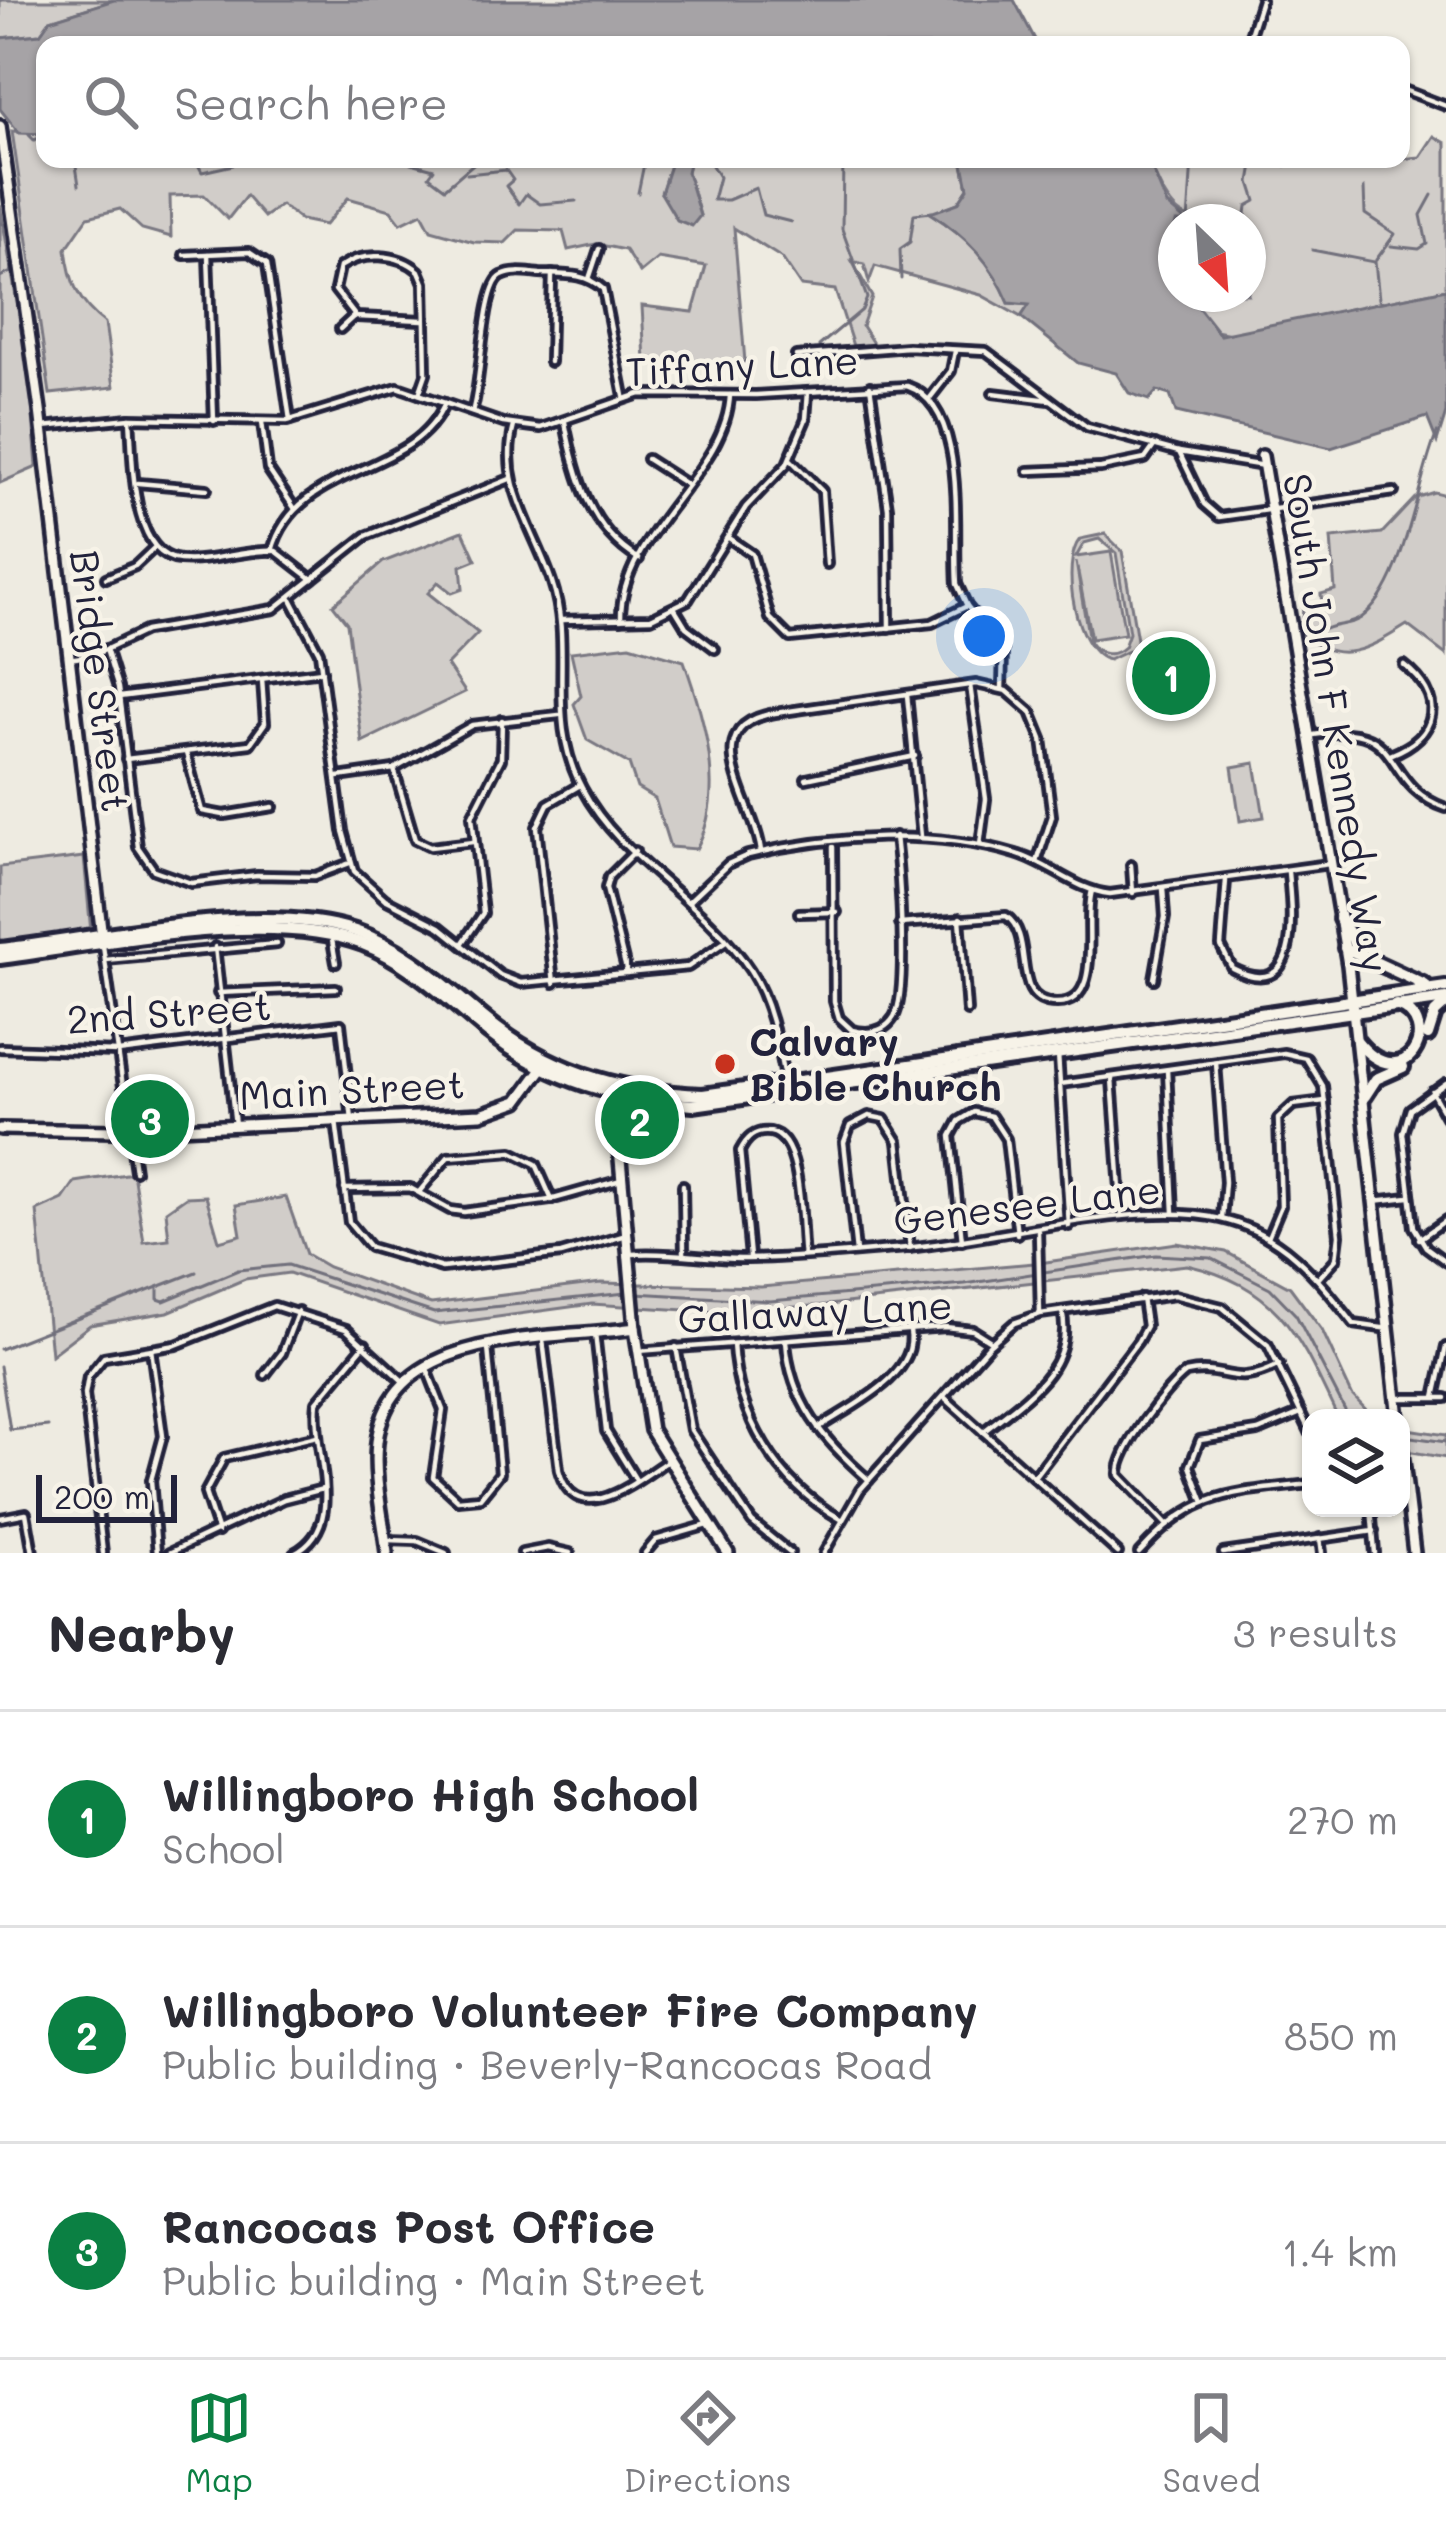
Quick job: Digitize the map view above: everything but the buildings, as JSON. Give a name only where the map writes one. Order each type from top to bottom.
[{"type":"main road","points":[[0,954],[295,919],[355,931],[543,1067],[614,1089],[694,1105],[1440,987]]},
{"type":"main road","points":[[1340,919],[1364,953]]},
{"type":"main road","points":[[102,942],[278,927],[384,948]]},
{"type":"main road","points":[[1345,948],[1364,953],[1406,980],[1440,987]]},
{"type":"main road","points":[[1352,1004],[1446,1001]]},
{"type":"main road","points":[[1365,1096],[1376,1078],[1420,1055],[1435,1012],[1446,1001]]},
{"type":"main road","points":[[1358,1041],[1387,1064],[1403,1063],[1417,1053],[1424,1039],[1418,1018],[1387,1003]]},
{"type":"main road","points":[[495,1032],[614,1089]]},
{"type":"street","points":[[1252,36],[1261,0]]},
{"type":"street","points":[[1410,92],[1446,106]]},
{"type":"street","name":"Bridge Street","points":[[0,127],[135,1171]]},
{"type":"street","points":[[589,279],[599,249]]},
{"type":"street","points":[[208,254],[214,421]]},
{"type":"street","points":[[184,255],[254,254],[269,268],[290,420]]},
{"type":"street","points":[[419,394],[426,374],[423,320],[419,271],[384,257],[352,260],[337,272],[337,296],[354,316],[381,322],[423,320]]},
{"type":"street","points":[[472,412],[482,380],[490,287],[511,273],[589,279],[603,289],[624,396]]},
{"type":"street","points":[[550,362],[552,274]]},
{"type":"street","points":[[340,329],[354,316]]},
{"type":"street","points":[[796,356],[886,348],[992,354],[1087,427],[1180,452],[1263,461]]},
{"type":"street","points":[[955,349],[949,374],[930,398],[948,430],[957,584],[967,606],[1003,649],[1003,689]]},
{"type":"street","points":[[870,386],[890,522],[889,628]]},
{"type":"street","name":"Tiffany Lane","points":[[42,427],[130,418],[290,420],[381,388],[419,394],[514,426],[565,422],[624,396],[907,386],[930,398]]},
{"type":"street","points":[[558,620],[658,616],[675,609],[698,589],[746,507],[790,459],[808,413],[808,392]]},
{"type":"street","points":[[993,393],[1051,400]]},
{"type":"street","points":[[621,619],[622,592],[639,559],[724,434],[730,395]]},
{"type":"street","points":[[272,551],[278,531],[296,509],[337,477],[419,442],[445,403]]},
{"type":"street","points":[[130,418],[143,530],[154,548],[179,560],[272,551],[292,558],[314,580]]},
{"type":"street","points":[[262,422],[268,469],[296,509]]},
{"type":"street","points":[[565,422],[601,529],[615,545],[639,559]]},
{"type":"street","points":[[514,426],[508,453],[510,479],[552,581],[558,620],[559,715],[580,785],[635,851],[726,941],[761,992],[786,1090]]},
{"type":"street","points":[[1028,470],[1118,466],[1145,460],[1155,445]]},
{"type":"street","points":[[1180,452],[1215,516],[1394,492]]},
{"type":"street","points":[[647,459],[686,484]]},
{"type":"street","points":[[790,459],[822,491],[827,564]]},
{"type":"street","name":"South John F Kennedy Way","points":[[1263,461],[1352,1004]]},
{"type":"street","points":[[68,659],[106,650],[145,631],[250,616],[291,599],[374,532],[510,479]]},
{"type":"street","points":[[138,483],[208,489]]},
{"type":"street","points":[[728,538],[752,554],[770,618],[784,636],[809,639],[944,620],[967,606]]},
{"type":"street","points":[[106,578],[135,566],[154,548]]},
{"type":"street","points":[[291,599],[315,638],[350,863],[364,884],[514,982],[554,983],[688,967],[726,941]]},
{"type":"street","points":[[675,609],[686,627],[715,649]]},
{"type":"street","points":[[106,650],[119,697],[138,847],[166,878],[191,883],[265,875],[308,877],[350,863]]},
{"type":"street","points":[[1390,755],[1423,735],[1434,715],[1431,694],[1403,665]]},
{"type":"street","points":[[119,697],[322,671]]},
{"type":"street","points":[[126,759],[245,745],[259,737],[265,723],[262,679]]},
{"type":"street","points":[[970,685],[987,807],[980,846]]},
{"type":"street","points":[[761,852],[737,781],[734,744],[740,727],[762,715],[970,685],[1003,689],[1027,706],[1042,739],[1052,816],[1037,862]]},
{"type":"street","points":[[907,695],[921,836]]},
{"type":"street","points":[[336,778],[394,769],[472,724],[559,715]]},
{"type":"street","points":[[462,944],[483,913],[473,842],[474,803],[500,759],[502,720]]},
{"type":"street","points":[[1308,736],[1355,731],[1381,743],[1415,793],[1446,808]]},
{"type":"street","points":[[186,753],[192,791],[202,811],[218,815],[273,807]]},
{"type":"street","points":[[806,778],[915,756]]},
{"type":"street","points":[[394,769],[415,840],[430,847],[473,842]]},
{"type":"street","points":[[554,983],[537,827],[548,804],[580,785]]},
{"type":"street","points":[[833,845],[835,1007],[843,1023],[857,1032],[880,1030],[896,1012],[900,925],[895,836]]},
{"type":"street","points":[[688,903],[728,864],[761,852],[895,836],[980,846],[1037,862],[1092,891],[1133,892],[1329,864]]},
{"type":"street","points":[[627,974],[606,888],[612,874],[635,851]]},
{"type":"street","points":[[1131,865],[1133,892]]},
{"type":"street","points":[[1226,880],[1222,952],[1232,968],[1256,976],[1274,968],[1293,940],[1288,872]]},
{"type":"street","points":[[1154,979],[1164,923],[1163,888]]},
{"type":"street","points":[[900,925],[989,914],[1012,920],[1023,935],[1028,986],[1040,999],[1064,1003],[1087,982],[1092,891]]},
{"type":"street","points":[[799,913],[837,912]]},
{"type":"street","points":[[960,919],[967,1011]]},
{"type":"street","points":[[331,934],[336,963]]},
{"type":"street","points":[[105,960],[277,944]]},
{"type":"street","points":[[215,947],[235,1125]]},
{"type":"street","points":[[218,993],[336,988]]},
{"type":"street","points":[[1352,1004],[1397,1409]]},
{"type":"street","name":"2nd Street","points":[[0,1048],[118,1052],[341,1024],[352,1120]]},
{"type":"street","points":[[1057,1048],[1070,1226]]},
{"type":"street","points":[[1060,1084],[1284,1053],[1301,1056],[1318,1073],[1325,1101],[1339,1241],[1336,1258],[1319,1278]]},
{"type":"street","points":[[1216,1063],[1226,1194],[1222,1219]]},
{"type":"street","name":"Main Street","points":[[0,1129],[128,1130],[494,1112],[525,1095],[543,1067]]},
{"type":"street","points":[[1166,1070],[1174,1213]]},
{"type":"street","points":[[1112,1078],[1123,1218]]},
{"type":"street","points":[[1446,1083],[1404,1120],[1409,1197],[1419,1239],[1446,1262]]},
{"type":"street","points":[[614,1089],[635,1328],[651,1430],[728,1553]]},
{"type":"street","points":[[1432,1092],[1446,1117]]},
{"type":"street","points":[[1268,1238],[1281,1206],[1275,1137],[1278,1119],[1293,1106],[1325,1101]]},
{"type":"street","points":[[962,1243],[951,1136],[958,1121],[974,1112],[991,1115],[1005,1133],[1017,1234]]},
{"type":"street","points":[[856,1252],[844,1142],[850,1126],[869,1116],[884,1119],[897,1136],[910,1248]]},
{"type":"street","points":[[336,1121],[344,1189],[358,1239],[427,1267],[545,1256],[628,1236]]},
{"type":"street","points":[[750,1259],[740,1151],[752,1136],[766,1132],[786,1141],[793,1155],[804,1256]]},
{"type":"street","points":[[419,1192],[448,1157],[512,1152],[536,1164],[552,1200]]},
{"type":"street","points":[[344,1189],[397,1187],[419,1192],[456,1212],[552,1200],[621,1180]]},
{"type":"street","points":[[683,1185],[684,1253]]},
{"type":"street","points":[[1374,1201],[1409,1197]]},
{"type":"street","name":"Genesee Lane","points":[[631,1254],[750,1259],[910,1248],[1174,1213],[1222,1219],[1268,1238],[1319,1278],[1354,1324],[1389,1329]]},
{"type":"street","points":[[1419,1239],[1446,1220]]},
{"type":"street","points":[[1038,1231],[1040,1314]]},
{"type":"street","points":[[824,1553],[869,1480],[1013,1323],[1040,1314],[1142,1298],[1190,1297],[1222,1307],[1251,1326],[1279,1365],[1301,1413],[1258,1431],[1210,1435],[1195,1444],[1190,1466],[1203,1500]]},
{"type":"street","points":[[1033,1478],[1138,1341],[1146,1326],[1142,1298]]},
{"type":"street","points":[[103,1553],[86,1403],[88,1377],[110,1354],[191,1340],[266,1307],[298,1311],[346,1328],[405,1383]]},
{"type":"street","points":[[265,1375],[282,1353],[298,1311]]},
{"type":"street","points":[[982,1432],[1026,1397],[1058,1360],[1066,1338],[1062,1311]]},
{"type":"street","points":[[388,1553],[377,1442],[384,1416],[405,1383],[424,1366],[450,1354],[635,1328]]},
{"type":"street","name":"Gallaway Lane","points":[[638,1351],[967,1328],[992,1342]]},
{"type":"street","points":[[818,1428],[895,1373],[909,1353],[910,1330]]},
{"type":"street","points":[[595,1333],[606,1431],[637,1481]]},
{"type":"street","points":[[543,1340],[562,1480],[578,1497],[595,1501],[668,1461]]},
{"type":"street","points":[[786,1340],[791,1385],[818,1428],[869,1480]]},
{"type":"street","points":[[294,1553],[320,1528],[320,1395],[365,1344]]},
{"type":"street","points":[[733,1344],[735,1383],[747,1415],[788,1478],[842,1519]]},
{"type":"street","points":[[676,1347],[691,1430],[752,1522],[790,1553]]},
{"type":"street","points":[[1436,1397],[1446,1347]]},
{"type":"street","points":[[424,1366],[443,1409],[433,1477],[447,1495],[475,1500],[494,1488],[500,1473],[488,1348]]},
{"type":"street","points":[[151,1349],[163,1436],[151,1487],[158,1553]]},
{"type":"street","points":[[1166,1524],[1119,1475],[1120,1458],[1186,1373],[1241,1380],[1279,1365]]},
{"type":"street","points":[[944,1397],[1118,1553]]},
{"type":"street","points":[[1396,1398],[1446,1398]]},
{"type":"street","points":[[218,1532],[205,1493],[224,1458],[317,1436]]},
{"type":"street","points":[[1139,1553],[1166,1524],[1203,1500],[1302,1485]]},
{"type":"street","points":[[169,1553],[284,1499],[323,1489]]},
{"type":"street","points":[[0,1518],[26,1513],[33,1553]]},
{"type":"street","points":[[1372,1517],[1375,1553]]},
{"type":"street","points":[[1409,1517],[1414,1553]]},
{"type":"street","points":[[645,1553],[656,1540],[709,1525]]},
{"type":"street","points":[[1223,1553],[1374,1531]]},
{"type":"street","points":[[1320,1538],[1322,1553]]},
{"type":"street","points":[[386,1540],[417,1541],[446,1553]]},
{"type":"street","points":[[522,1553],[558,1548],[570,1553]]},
{"type":"shaded area","points":[[0,0],[114,0],[51,20],[40,34],[0,38]]},
{"type":"shaded area","points":[[114,0],[1014,0],[1033,36],[36,36],[36,134],[19,133],[0,109],[0,38],[40,34],[50,20]]},
{"type":"shaded area","points":[[12,131],[36,133],[36,168],[669,168],[661,193],[700,215],[688,168],[964,168],[968,188],[958,203],[931,214],[978,252],[1009,303],[1030,305],[1021,317],[981,295],[875,266],[869,282],[864,264],[852,261],[872,297],[862,326],[874,345],[853,346],[835,290],[801,286],[782,258],[734,228],[745,362],[645,361],[642,306],[693,312],[706,266],[658,258],[640,273],[625,250],[596,244],[568,250],[563,231],[518,230],[505,243],[474,242],[431,230],[422,213],[401,223],[391,210],[348,198],[325,225],[301,220],[281,205],[264,217],[246,196],[228,219],[204,195],[170,196],[171,237],[142,229],[120,209],[88,217],[66,249],[77,291],[105,323],[114,387],[50,394]]},
{"type":"shaded area","points":[[1434,136],[1446,143],[1446,289],[1231,334],[1211,330],[1200,312],[1266,312],[1266,204],[1172,204],[1152,168],[1410,168],[1410,158],[1420,157]]},
{"type":"shaded area","points":[[669,168],[688,168],[700,216],[692,226],[677,220],[661,193]]},
{"type":"shaded area","points":[[964,168],[1152,168],[1167,204],[1158,204],[1158,312],[1202,312],[1220,335],[1446,289],[1446,413],[1437,442],[1427,417],[1331,448],[1176,412],[1170,395],[1157,391],[1149,400],[1129,393],[1116,373],[1078,363],[1021,317],[1029,305],[1009,303],[977,252],[930,213],[958,203],[968,188]]},
{"type":"shaded area","points":[[0,205],[30,377],[37,467],[0,483]]},
{"type":"shaded area","points":[[1434,492],[1446,495],[1446,655],[1407,625],[1367,647],[1341,652],[1315,644],[1301,633],[1303,607],[1322,604],[1321,594],[1335,590],[1331,538],[1382,533],[1415,498]]},
{"type":"shaded area","points":[[463,531],[476,560],[461,566],[463,589],[452,593],[438,582],[428,593],[478,633],[447,665],[465,692],[362,742],[347,623],[333,605],[383,562]]},
{"type":"shaded area","points":[[1105,534],[1122,551],[1138,646],[1109,660],[1087,642],[1074,606],[1071,567],[1080,539]],"holes":[[[1099,539],[1116,553],[1129,633],[1124,647],[1105,653],[1089,641],[1076,562],[1091,639],[1125,634],[1111,552],[1076,557],[1084,543]]]},
{"type":"shaded area","points":[[630,645],[684,661],[692,683],[711,780],[705,827],[696,849],[670,847],[655,799],[637,788],[629,764],[587,740],[574,704],[581,696],[571,652]]},
{"type":"shaded area","points":[[1255,763],[1264,817],[1240,821],[1232,767]]},
{"type":"shaded area","points":[[84,857],[91,932],[0,944],[0,867]]},
{"type":"shaded area","points":[[133,1173],[144,1242],[169,1239],[166,1211],[186,1197],[206,1196],[219,1241],[241,1235],[236,1205],[286,1197],[306,1254],[328,1267],[431,1304],[601,1283],[761,1287],[1046,1262],[1177,1243],[1226,1252],[1290,1287],[1322,1330],[1352,1395],[1365,1409],[1334,1409],[1298,1340],[1266,1302],[1245,1287],[1187,1265],[828,1305],[717,1312],[592,1304],[439,1325],[289,1273],[245,1279],[168,1312],[90,1325],[51,1355],[37,1211],[63,1199],[75,1182]]},
{"type":"shaded area","points":[[1410,1429],[1446,1435],[1446,1458],[1410,1452]]},
{"type":"waterway","points":[[29,135],[36,139]]},
{"type":"waterway","points":[[76,168],[79,185]]},
{"type":"waterway","points":[[200,168],[202,172],[220,168]]},
{"type":"waterway","points":[[430,168],[434,169],[429,176],[445,188],[468,168]]},
{"type":"waterway","points":[[638,193],[643,168]]},
{"type":"waterway","points":[[714,168],[719,177],[713,200],[728,200],[756,188],[763,215],[791,222]]},
{"type":"waterway","points":[[819,346],[862,310],[867,298],[842,229],[843,168]]},
{"type":"waterway","points":[[1189,204],[1191,168]]},
{"type":"waterway","points":[[1251,204],[1256,201],[1250,182],[1252,168]]},
{"type":"waterway","points":[[467,174],[506,170],[513,180],[506,186],[519,204],[526,194],[540,204],[576,201]]},
{"type":"waterway","points":[[1364,188],[1365,214],[1395,234],[1376,260]]},
{"type":"waterway","points":[[1391,246],[1419,249],[1427,244],[1421,215],[1432,195]]},
{"type":"waterway","points":[[901,279],[900,249],[910,242],[914,214],[932,212]]},
{"type":"waterway","points":[[0,223],[7,226],[11,272],[0,277]]},
{"type":"waterway","points":[[1312,250],[1374,262]]},
{"type":"waterway","points":[[1375,262],[1379,299]]},
{"type":"waterway","points":[[1325,629],[1361,618],[1388,583],[1437,433]]},
{"type":"waterway","points":[[636,1293],[770,1301],[965,1284],[1156,1255],[1211,1258],[1270,1288],[1296,1315],[1344,1409]]},
{"type":"waterway","points":[[158,1288],[158,1299],[164,1301],[238,1270],[288,1265],[434,1313],[626,1293]]},
{"type":"waterway","points":[[0,1349],[196,1272]]},
{"type":"waterway","points":[[0,1366],[10,1430],[48,1426]]},
{"type":"waterway","points":[[1411,1437],[1446,1442]]},
{"type":"place","name":"Willingboro High School","points":[[1171,676]]},
{"type":"place","name":"Calvary Bible Church","points":[[725,1064]]},
{"type":"place","name":"Rancocas Post Office","points":[[150,1119]]},
{"type":"place","name":"Willingboro Volunteer Fire Company","points":[[640,1120]]}]
